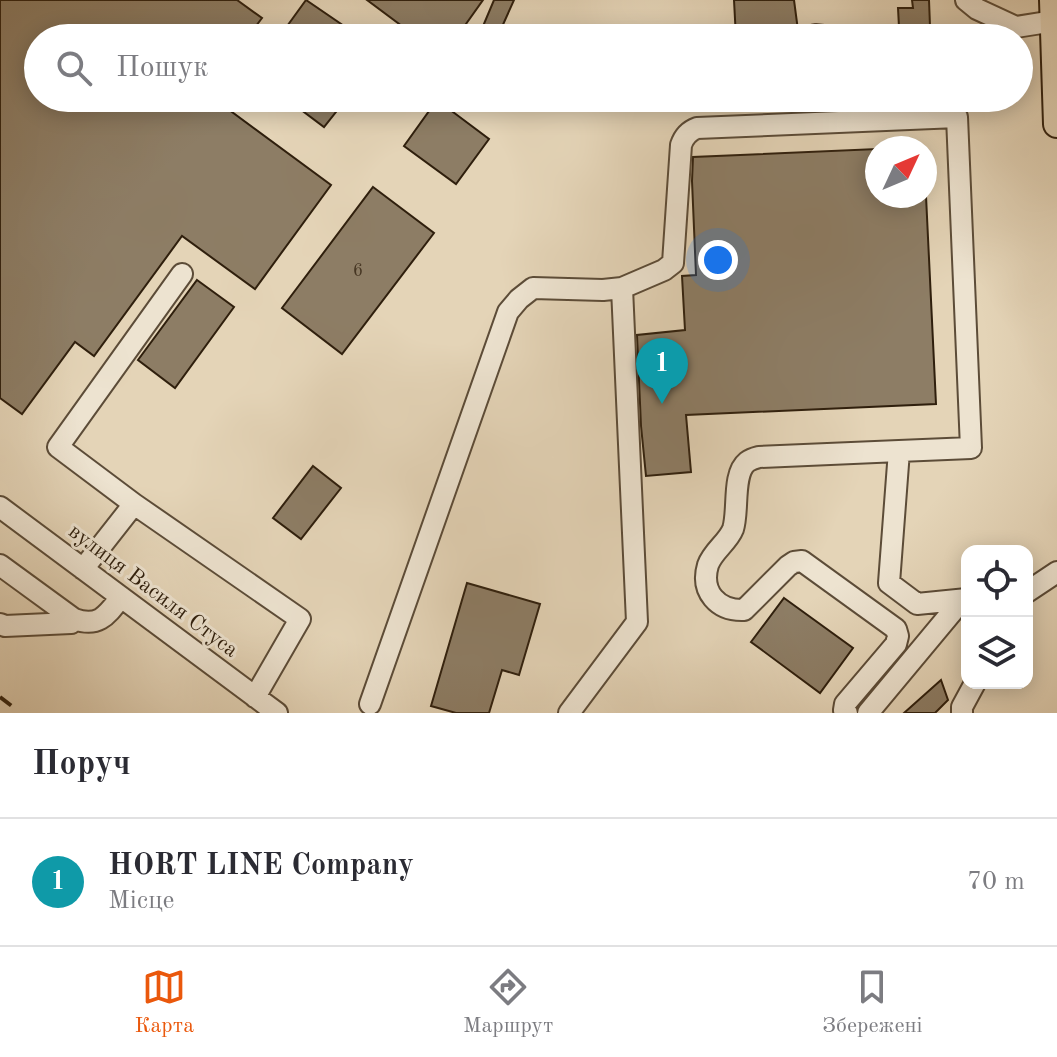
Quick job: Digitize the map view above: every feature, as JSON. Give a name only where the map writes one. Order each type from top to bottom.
[{"type":"main road","points":[[1053,11],[1057,124]]},
{"type":"street","points":[[966,0],[977,9],[1010,24]]},
{"type":"street","points":[[1023,24],[1053,11]]},
{"type":"street","points":[[370,704],[508,312],[519,299],[533,288],[622,288],[673,263],[681,145],[691,130],[957,117],[971,448],[759,457],[747,462],[740,471],[732,530],[708,565],[710,596],[723,608],[744,610],[788,566],[802,561],[896,629],[896,644],[845,704],[847,713]]},
{"type":"street","points":[[182,274],[58,447],[134,504],[300,619],[255,697]]},
{"type":"street","points":[[569,713],[637,622],[622,288]]},
{"type":"street","points":[[899,451],[889,583],[917,604],[961,600]]},
{"type":"street","points":[[83,569],[134,504]]},
{"type":"street","name":"вулиця Василя Стуса","points":[[0,507],[277,713]]},
{"type":"street","points":[[0,565],[82,622],[105,617],[121,597]]},
{"type":"street","points":[[1033,588],[1057,572]]},
{"type":"street","points":[[868,713],[961,604]]},
{"type":"street","points":[[0,624],[71,623],[74,619]]},
{"type":"street","points":[[962,713],[972,689]]},
{"type":"building","points":[[0,0],[237,0],[262,18],[258,24],[24,24],[24,112],[232,112],[331,185],[255,289],[182,236],[94,356],[75,342],[22,414],[0,398]]},
{"type":"building","points":[[306,0],[341,24],[289,24]]},
{"type":"building","points":[[367,0],[483,0],[466,24],[399,24]]},
{"type":"building","points":[[494,0],[514,0],[503,24],[484,24]]},
{"type":"building","points":[[734,0],[794,0],[797,24],[735,24]]},
{"type":"building","points":[[912,0],[929,0],[930,24],[899,24],[898,8],[913,8]]},
{"type":"building","points":[[304,112],[336,112],[324,127]]},
{"type":"building","points":[[428,112],[453,112],[489,139],[456,184],[404,146]]},
{"type":"building","points":[[865,150],[865,208],[927,208],[936,404],[686,415],[691,472],[646,476],[637,335],[685,330],[682,276],[696,275],[693,157]]},
{"type":"building","points":[[373,187],[434,233],[342,354],[282,308]]},
{"type":"building","points":[[197,280],[234,307],[175,388],[138,360]]},
{"type":"building","points":[[313,466],[341,488],[301,539],[273,518]]},
{"type":"building","points":[[467,583],[540,604],[519,675],[502,670],[489,713],[456,713],[431,706]]},
{"type":"building","points":[[784,598],[853,648],[820,693],[751,642]]},
{"type":"building","points":[[941,680],[948,700],[935,713],[904,713]]},
{"type":"railway","points":[[0,697],[21,713]]},
{"type":"place","name":"HORT LINE Company","points":[[662,404]]}]
